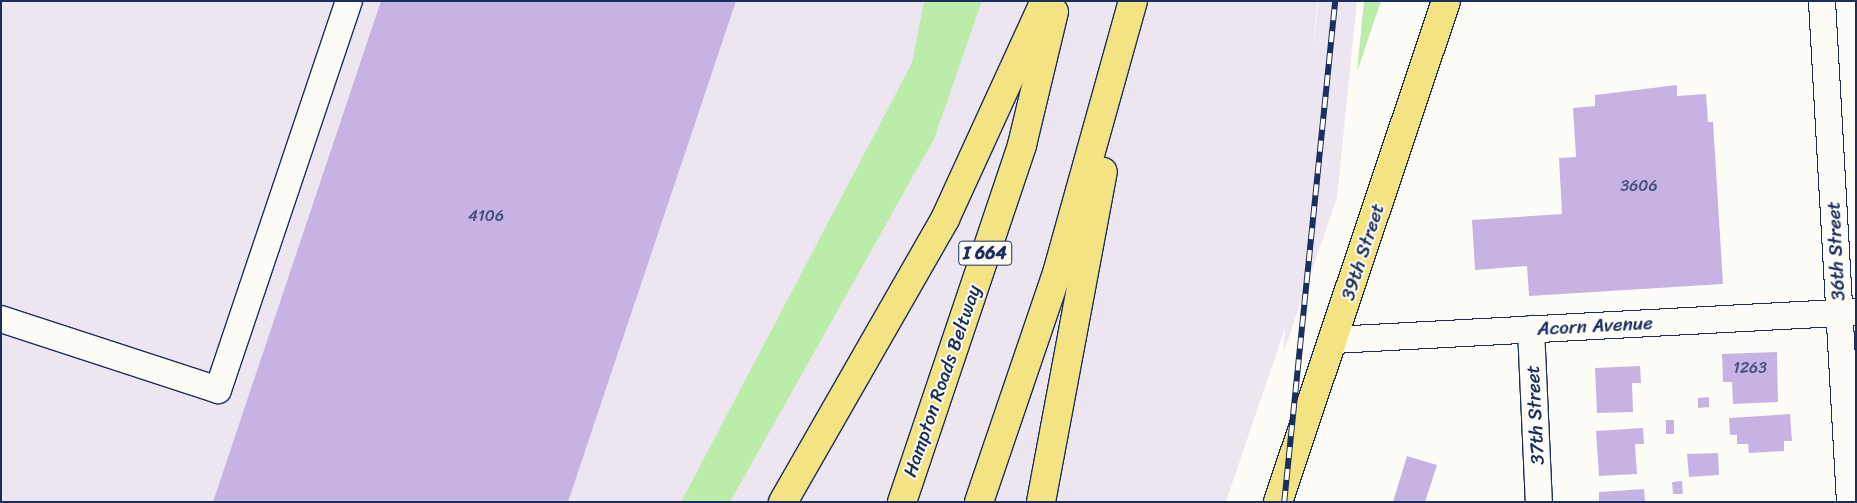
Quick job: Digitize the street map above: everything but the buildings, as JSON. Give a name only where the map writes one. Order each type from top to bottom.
[{"type":"main road","points":[[783,502],[945,219],[1045,1]]},
{"type":"main road","name":"Hampton Roads Beltway","points":[[902,502],[1022,145],[1057,1]]},
{"type":"main road","name":"39th Street","points":[[1278,502],[1334,340],[1446,1]]},
{"type":"main road","points":[[979,502],[1057,273],[1131,9]]},
{"type":"main road","points":[[1041,502],[1131,9]]},
{"type":"street","points":[[1,319],[218,390],[349,1]]},
{"type":"street","name":"36th Street","points":[[1822,1],[1848,313],[1850,502]]},
{"type":"street","name":"Acorn Avenue","points":[[1334,340],[1848,313]]},
{"type":"street","name":"37th Street","points":[[1531,329],[1539,502]]},
{"type":"shaded area","points":[[1,1],[1317,1],[1313,53],[1318,1],[1357,1],[1337,198],[1283,354],[1285,328],[1226,502],[1,502]]},
{"type":"green space","points":[[924,1],[982,1],[934,139],[730,502],[681,502],[912,63]]},
{"type":"green space","points":[[1364,1],[1381,1],[1357,72]]},
{"type":"railway","points":[[1284,502],[1335,1]]}]
